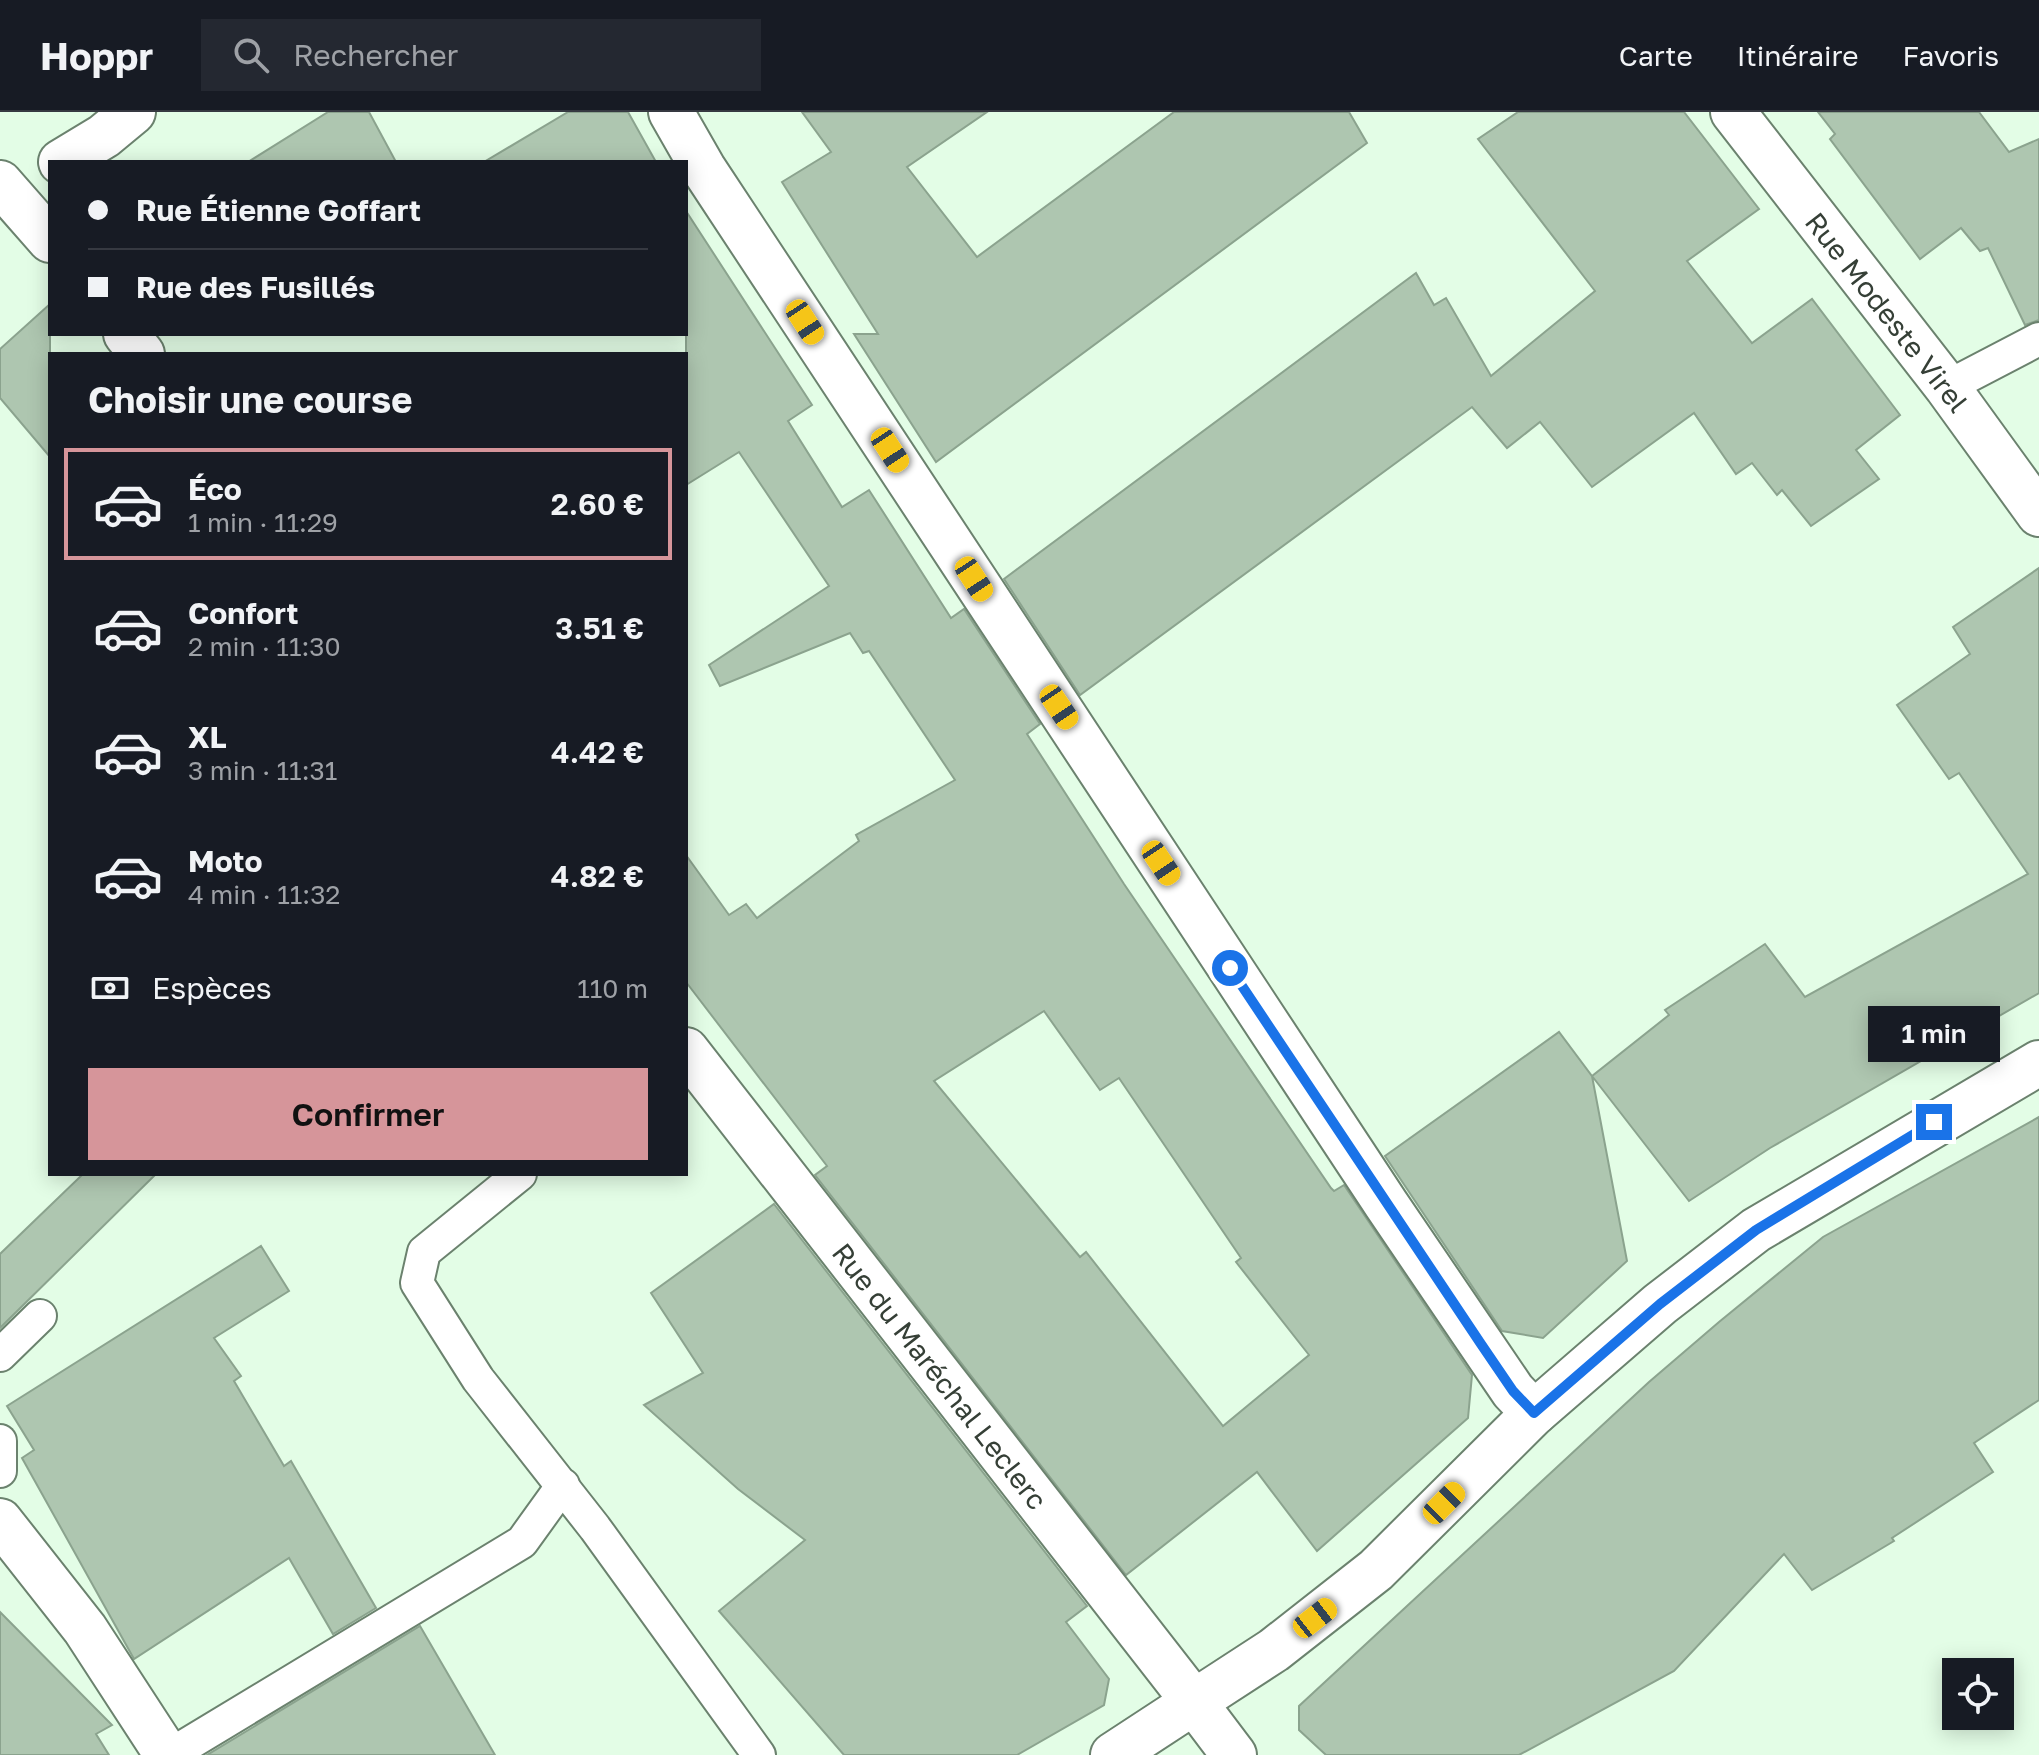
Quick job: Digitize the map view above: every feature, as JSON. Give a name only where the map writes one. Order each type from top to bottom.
[{"type":"street","points":[[64,160],[104,136],[133,112]]},
{"type":"street","points":[[671,112],[703,168],[1386,1204],[1513,1391],[1534,1413]]},
{"type":"street","name":"Rue Modeste Virel","points":[[1733,112],[1947,387],[2039,514]]},
{"type":"street","points":[[48,170],[4,192],[48,238]]},
{"type":"street","points":[[128,336],[140,352]]},
{"type":"street","name":"Rue du Maréchal Leclerc","points":[[688,1053],[1234,1755]]},
{"type":"street","points":[[1113,1755],[1274,1650],[1376,1570],[1534,1413],[1660,1304],[1756,1230],[2039,1063]]},
{"type":"street","points":[[0,1521],[85,1629],[168,1755]]},
{"type":"lane","points":[[1947,387],[2039,339]]},
{"type":"lane","points":[[518,1176],[424,1252],[417,1283],[478,1379],[563,1485],[759,1755]]},
{"type":"lane","points":[[0,1355],[40,1316]]},
{"type":"lane","points":[[0,1441],[0,1471]]},
{"type":"lane","points":[[168,1755],[522,1542],[563,1485]]},
{"type":"building","points":[[328,112],[369,112],[395,160],[251,160]]},
{"type":"building","points":[[568,112],[628,112],[655,160],[487,160]]},
{"type":"building","points":[[802,112],[987,112],[907,167],[977,257],[1174,112],[1349,112],[1367,143],[936,462],[854,334],[878,334],[782,182],[831,152]]},
{"type":"building","points":[[1518,112],[1684,112],[1759,209],[1687,261],[1752,343],[1812,299],[1900,415],[1856,450],[1879,479],[1811,526],[1782,490],[1777,495],[1752,463],[1736,474],[1694,413],[1592,487],[1540,422],[1507,448],[1472,407],[1080,695],[1004,579],[1416,273],[1434,305],[1446,298],[1491,376],[1595,291],[1478,139]]},
{"type":"building","points":[[1818,112],[1979,112],[2009,152],[2039,139],[2039,320],[2025,325],[1988,248],[1980,251],[1961,228],[1920,259],[1830,139],[1835,134]]},
{"type":"building","points":[[688,214],[812,405],[788,421],[842,507],[869,490],[951,618],[964,609],[1040,724],[1027,734],[1124,884],[1331,1188],[1334,1191],[1344,1185],[1472,1375],[1468,1418],[1317,1551],[1257,1472],[1126,1575],[815,1175],[827,1166],[688,985],[688,858],[729,915],[746,904],[757,918],[859,841],[856,835],[955,780],[869,651],[863,653],[850,633],[720,686],[709,665],[829,586],[739,452],[688,484]],"holes":[[[1044,1011],[1100,1090],[1119,1078],[1241,1258],[1236,1262],[1309,1355],[1223,1426],[1086,1252],[1080,1257],[934,1081]]]},
{"type":"building","points":[[48,306],[48,455],[0,398],[0,349]]},
{"type":"building","points":[[2039,568],[2039,993],[1770,1148],[1689,1201],[1592,1076],[1669,1015],[1665,1010],[1765,944],[1805,997],[2028,874],[1959,773],[1949,779],[1897,705],[1970,654],[1953,627]]},
{"type":"building","points":[[1559,1032],[1592,1076],[1627,1261],[1543,1338],[1502,1331],[1385,1156]]},
{"type":"building","points":[[2039,1117],[2039,1400],[1974,1443],[1993,1472],[1892,1538],[1894,1541],[1812,1590],[1784,1554],[1674,1671],[1519,1755],[1326,1755],[1299,1730],[1299,1706],[1649,1382],[1719,1322],[1823,1237]]},
{"type":"building","points":[[81,1176],[154,1176],[0,1328],[0,1254]]},
{"type":"building","points":[[774,1204],[1087,1606],[1066,1622],[1109,1679],[1104,1705],[1017,1755],[844,1755],[719,1611],[805,1540],[738,1489],[644,1405],[703,1373],[651,1293]]},
{"type":"building","points":[[261,1246],[289,1291],[214,1338],[241,1376],[234,1381],[284,1466],[291,1461],[376,1608],[333,1634],[289,1558],[134,1659],[22,1458],[34,1450],[7,1406]]},
{"type":"building","points":[[0,1612],[112,1725],[96,1734],[109,1755],[0,1755]]},
{"type":"building","points":[[420,1626],[495,1755],[207,1755]]},
{"type":"route","points":[[1230,968],[1513,1391],[1534,1413],[1660,1304],[1756,1230],[1934,1122]]}]
